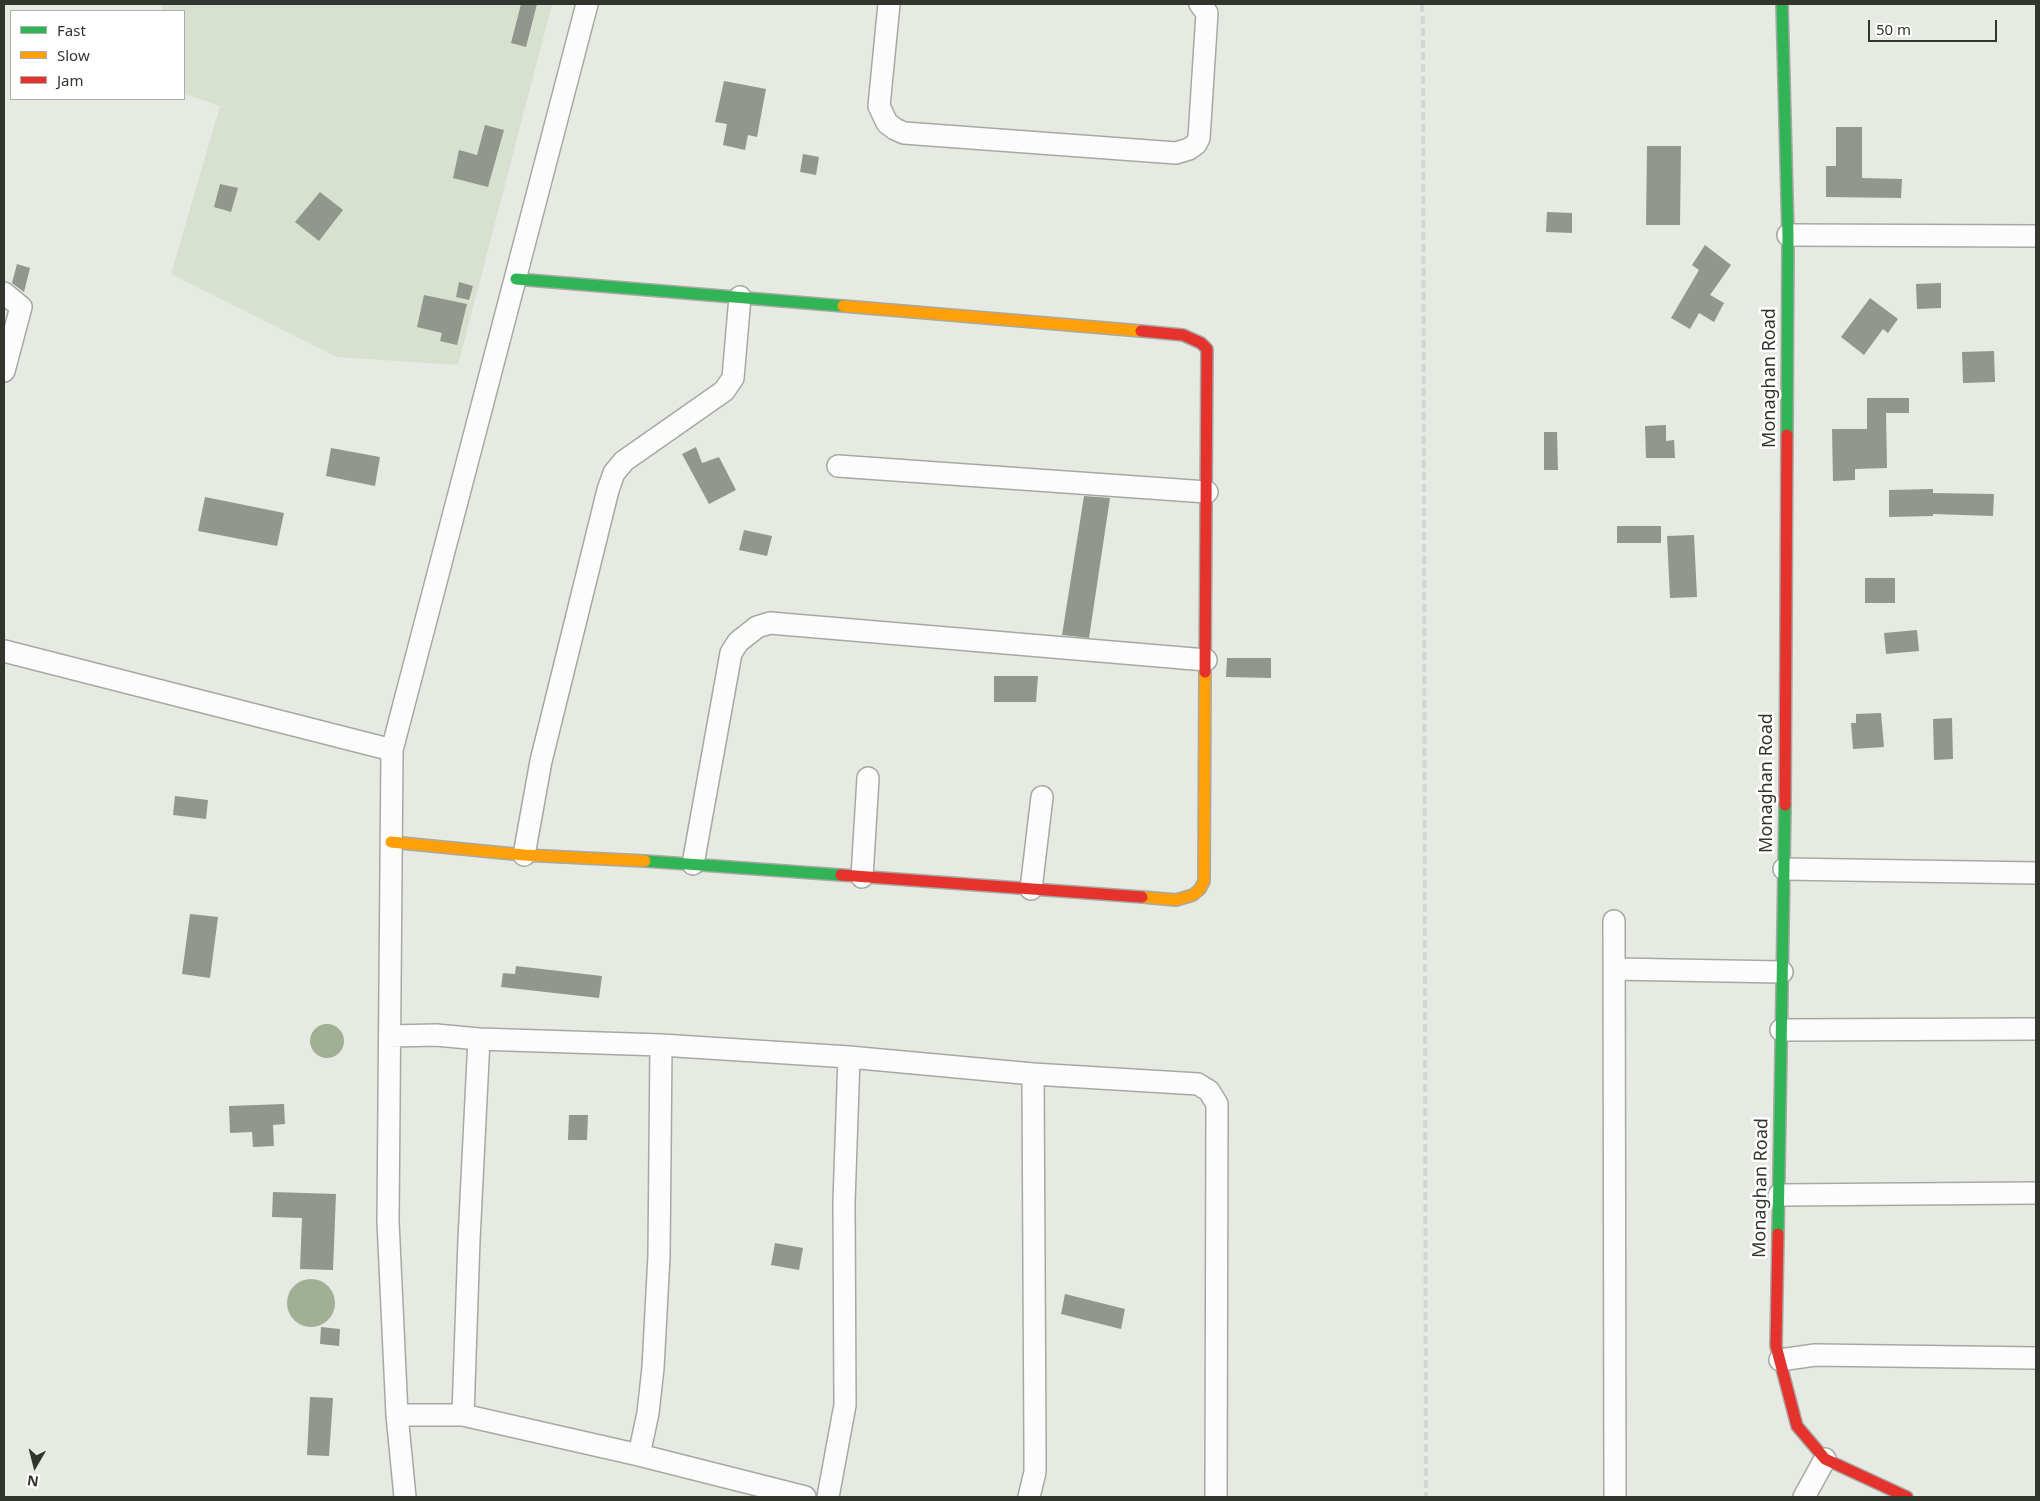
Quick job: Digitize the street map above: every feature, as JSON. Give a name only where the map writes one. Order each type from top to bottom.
[{"type":"street","points":[[405,1497],[397,1416],[388,1221],[392,750],[587,4]]},
{"type":"street","points":[[889,4],[879,106],[888,123],[895,129],[904,133],[1176,153],[1189,149],[1196,144],[1199,138],[1207,12],[1200,4]]},
{"type":"street","name":"Monaghan Road","points":[[1782,4],[1788,235],[1784,869],[1776,1346],[1797,1426],[1825,1459],[1907,1497]]},
{"type":"street","points":[[1788,235],[2036,236]]},
{"type":"street","points":[[391,842],[524,855],[693,864],[1176,900],[1186,899],[1200,889],[1204,881],[1207,349],[1193,339],[1170,333],[516,279]]},
{"type":"street","points":[[4,293],[21,307],[4,371]]},
{"type":"street","points":[[524,855],[541,761],[608,490],[614,473],[624,461],[724,391],[733,378],[740,296]]},
{"type":"street","points":[[838,466],[1207,492]]},
{"type":"street","points":[[693,864],[731,653],[738,642],[757,627],[770,623],[1206,660]]},
{"type":"street","points":[[4,651],[392,750]]},
{"type":"street","points":[[862,877],[868,778]]},
{"type":"street","points":[[1030,889],[1042,797]]},
{"type":"street","points":[[1784,869],[2036,873]]},
{"type":"street","points":[[1614,921],[1615,1497]]},
{"type":"street","points":[[1615,969],[1782,972]]},
{"type":"street","points":[[1781,1030],[2036,1029]]},
{"type":"street","points":[[390,1036],[436,1035],[479,1039],[661,1045],[849,1057],[1033,1074],[1198,1084],[1209,1091],[1216,1104],[1216,1497]]},
{"type":"street","points":[[463,1415],[468,1240],[479,1039]]},
{"type":"street","points":[[639,1455],[648,1413],[659,1256],[661,1045]]},
{"type":"street","points":[[828,1497],[845,1405],[844,1202],[849,1057]]},
{"type":"street","points":[[1029,1497],[1034,1472],[1035,1452],[1033,1074]]},
{"type":"street","points":[[1779,1195],[2036,1193]]},
{"type":"street","points":[[1780,1360],[1815,1355],[2036,1358]]},
{"type":"street","points":[[397,1416],[463,1415],[639,1455],[805,1497]]},
{"type":"street","points":[[1804,1497],[1825,1459]]},
{"type":"shaded area","points":[[163,4],[552,4],[458,365],[337,357],[171,274],[220,106],[185,94],[185,10],[161,10]]},
{"type":"shaded area","points":[[327,1024],[334,1025],[339,1029],[343,1034],[343,1048],[339,1053],[334,1057],[327,1058],[320,1057],[315,1053],[311,1048],[310,1041],[311,1034],[315,1029],[320,1025]]},
{"type":"shaded area","points":[[311,1279],[320,1281],[328,1286],[333,1294],[335,1303],[333,1312],[328,1320],[320,1325],[311,1327],[302,1325],[294,1320],[289,1312],[287,1303],[289,1294],[294,1286],[302,1281]]},
{"type":"building","points":[[521,4],[537,4],[526,47],[511,43]]},
{"type":"building","points":[[724,81],[766,89],[757,137],[748,135],[745,150],[723,145],[727,124],[715,122]]},
{"type":"building","points":[[485,125],[504,130],[488,187],[453,178],[459,150],[477,155]]},
{"type":"building","points":[[1836,127],[1862,127],[1862,178],[1902,179],[1901,198],[1826,197],[1826,166],[1836,166]]},
{"type":"building","points":[[1647,146],[1681,146],[1680,225],[1646,225]]},
{"type":"building","points":[[803,154],[819,157],[816,175],[800,172]]},
{"type":"building","points":[[220,184],[238,188],[231,212],[214,207]]},
{"type":"building","points":[[320,192],[343,210],[319,241],[295,222]]},
{"type":"building","points":[[1547,212],[1572,213],[1572,233],[1546,232]]},
{"type":"building","points":[[1705,245],[1731,265],[1710,295],[1724,303],[1714,322],[1699,313],[1690,329],[1671,318],[1699,270],[1692,265]]},
{"type":"building","points":[[17,264],[30,268],[24,292],[12,283]]},
{"type":"building","points":[[459,282],[473,286],[469,300],[456,297]]},
{"type":"building","points":[[1941,283],[1941,308],[1917,309],[1916,284]]},
{"type":"building","points":[[424,295],[467,304],[457,345],[440,341],[442,333],[417,327]]},
{"type":"building","points":[[1870,298],[1898,319],[1888,333],[1883,329],[1864,355],[1841,337]]},
{"type":"building","points":[[1994,351],[1995,382],[1963,383],[1962,352]]},
{"type":"building","points":[[1867,398],[1909,398],[1909,413],[1886,413],[1887,468],[1855,469],[1855,480],[1833,481],[1832,429],[1867,429]]},
{"type":"building","points":[[1666,425],[1666,441],[1674,440],[1675,458],[1646,458],[1645,426]]},
{"type":"building","points":[[1544,432],[1557,432],[1558,470],[1544,470]]},
{"type":"building","points":[[696,447],[702,463],[719,457],[736,490],[709,504],[682,454]]},
{"type":"building","points":[[331,448],[380,457],[375,486],[326,476]]},
{"type":"building","points":[[1933,489],[1933,493],[1994,494],[1993,516],[1933,514],[1933,516],[1889,517],[1889,490]]},
{"type":"building","points":[[1084,496],[1110,498],[1089,638],[1062,635]]},
{"type":"building","points":[[205,497],[284,513],[277,546],[198,531]]},
{"type":"building","points":[[1617,526],[1661,526],[1661,543],[1617,543]]},
{"type":"building","points":[[744,530],[772,536],[767,556],[739,550]]},
{"type":"building","points":[[1694,535],[1697,597],[1670,598],[1667,536]]},
{"type":"building","points":[[1865,578],[1895,578],[1895,603],[1865,603]]},
{"type":"building","points":[[1917,630],[1919,651],[1886,654],[1884,633]]},
{"type":"building","points":[[1227,658],[1271,658],[1271,678],[1226,677]]},
{"type":"building","points":[[994,676],[1038,676],[1036,702],[994,702]]},
{"type":"building","points":[[1881,713],[1884,747],[1853,749],[1851,723],[1856,723],[1856,714]]},
{"type":"building","points":[[1952,718],[1953,759],[1934,760],[1933,719]]},
{"type":"building","points":[[175,796],[208,800],[206,819],[173,815]]},
{"type":"building","points":[[190,914],[218,917],[210,978],[182,974]]},
{"type":"building","points":[[516,966],[602,976],[599,998],[501,987],[503,973],[515,974]]},
{"type":"building","points":[[284,1104],[285,1124],[273,1125],[274,1146],[253,1147],[252,1132],[230,1133],[229,1106]]},
{"type":"building","points":[[569,1115],[588,1115],[587,1140],[568,1140]]},
{"type":"building","points":[[273,1192],[336,1194],[333,1270],[300,1269],[302,1218],[272,1217]]},
{"type":"building","points":[[775,1243],[803,1248],[799,1270],[771,1265]]},
{"type":"building","points":[[1065,1294],[1125,1309],[1121,1329],[1061,1314]]},
{"type":"building","points":[[321,1327],[340,1329],[339,1346],[320,1344]]},
{"type":"building","points":[[310,1397],[333,1398],[329,1456],[307,1455]]},
{"type":"railway","points":[[1422,4],[1426,1497]]},
{"type":"traffic: fast","points":[[1782,4],[1788,235],[1787,435]]},
{"type":"traffic: fast","points":[[516,279],[843,306]]},
{"type":"traffic: fast","points":[[1778,1234],[1785,805]]},
{"type":"traffic: fast","points":[[645,861],[841,875]]},
{"type":"traffic: slow","points":[[843,306],[1141,331]]},
{"type":"traffic: slow","points":[[1142,897],[1176,900],[1193,895],[1200,889],[1204,881],[1205,672]]},
{"type":"traffic: slow","points":[[391,842],[524,855],[645,861]]},
{"type":"traffic: jam","points":[[1141,331],[1183,335],[1201,343],[1207,349],[1205,672]]},
{"type":"traffic: jam","points":[[1785,805],[1787,435]]},
{"type":"traffic: jam","points":[[841,875],[1142,897]]},
{"type":"traffic: jam","points":[[1778,1234],[1776,1346],[1797,1426],[1825,1459],[1907,1497]]}]
